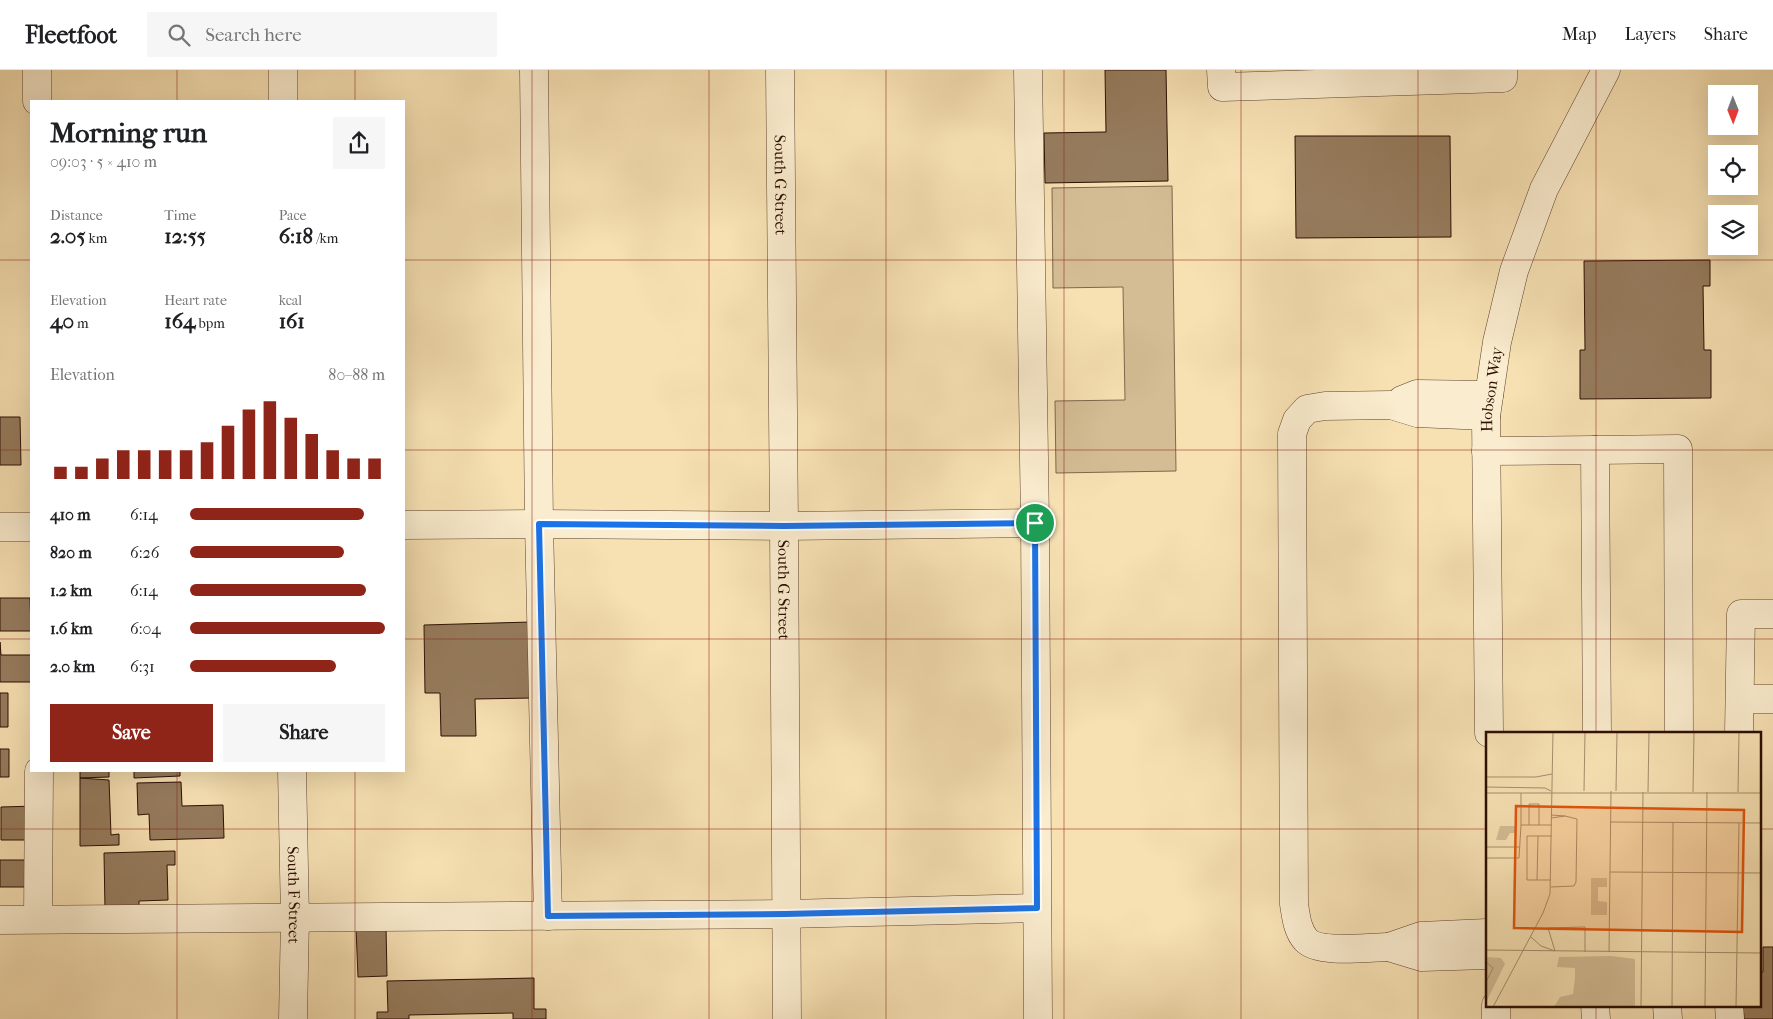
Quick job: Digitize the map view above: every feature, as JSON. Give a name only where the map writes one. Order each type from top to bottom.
[{"type":"street","points":[[37,70],[38,100]]},
{"type":"street","points":[[282,70],[283,100]]},
{"type":"street","points":[[534,70],[539,524],[548,916]]},
{"type":"street","name":"South G Street","points":[[780,70],[787,1019]]},
{"type":"street","points":[[1028,70],[1035,523],[1038,1019]]},
{"type":"street","points":[[1221,70],[1222,87],[1503,78],[1503,70]]},
{"type":"street","name":"Hobson Way","points":[[1489,732],[1486,451],[1488,406],[1497,342],[1514,271],[1544,188],[1606,70]]},
{"type":"street","points":[[1486,955],[1422,957],[1389,947],[1318,947],[1306,941],[1299,929],[1294,904],[1292,434],[1297,420],[1306,409],[1333,405],[1391,405],[1417,413],[1488,406]]},
{"type":"street","points":[[1486,451],[1678,449],[1678,732]]},
{"type":"street","points":[[1595,450],[1597,732]]},
{"type":"street","points":[[405,525],[784,526],[1035,523]]},
{"type":"street","points":[[0,527],[30,527]]},
{"type":"street","points":[[1739,732],[1741,614],[1773,614]]},
{"type":"street","points":[[1740,699],[1773,699]]},
{"type":"street","points":[[38,919],[39,772]]},
{"type":"street","name":"South F Street","points":[[292,772],[293,1019]]},
{"type":"street","points":[[0,920],[785,914],[1037,908]]},
{"type":"street","points":[[1389,947],[1421,936],[1486,934]]},
{"type":"street","points":[[1496,1006],[1496,1019]]},
{"type":"street","points":[[1595,1006],[1596,1019]]},
{"type":"street","points":[[1667,1006],[1668,1019]]},
{"type":"street","points":[[1730,1006],[1730,1019]]},
{"type":"shaded area","points":[[1172,186],[1176,471],[1056,473],[1055,401],[1125,400],[1123,287],[1053,288],[1052,188]]},
{"type":"building","points":[[1105,70],[1166,70],[1168,181],[1045,183],[1044,133],[1106,132]]},
{"type":"building","points":[[1295,136],[1450,136],[1451,237],[1296,238]]},
{"type":"building","points":[[1710,260],[1710,286],[1703,286],[1704,350],[1711,350],[1711,398],[1580,399],[1580,350],[1585,350],[1584,261]]},
{"type":"building","points":[[0,417],[20,417],[21,465],[0,465]]},
{"type":"building","points":[[0,598],[30,598],[30,631],[0,631]]},
{"type":"building","points":[[531,622],[533,698],[475,699],[476,736],[441,736],[440,693],[425,693],[424,625]]},
{"type":"building","points":[[0,642],[1,655],[30,655],[30,682],[0,682]]},
{"type":"building","points":[[0,693],[8,693],[8,727],[0,727]]},
{"type":"building","points":[[0,749],[9,749],[9,777],[0,777]]},
{"type":"building","points":[[80,772],[109,772],[109,777],[80,778]]},
{"type":"building","points":[[134,772],[180,772],[180,776],[134,778]]},
{"type":"building","points":[[80,778],[109,780],[111,835],[119,834],[119,845],[80,846]]},
{"type":"building","points":[[181,782],[182,806],[223,805],[224,838],[150,840],[149,814],[138,815],[137,783]]},
{"type":"building","points":[[36,806],[36,840],[1,840],[1,807]]},
{"type":"building","points":[[175,851],[175,865],[167,865],[168,900],[139,901],[139,908],[105,909],[104,853]]},
{"type":"building","points":[[0,860],[31,860],[31,887],[0,887]]},
{"type":"building","points":[[386,927],[387,976],[358,977],[356,928]]},
{"type":"building","points":[[1763,947],[1773,947],[1773,1019],[1744,1019],[1743,1006],[1760,1006],[1760,972],[1763,972]]},
{"type":"building","points":[[534,978],[534,1009],[546,1009],[546,1019],[513,1019],[513,1013],[409,1015],[409,1019],[377,1019],[377,1012],[388,1012],[387,981]]},
{"type":"route","points":[[1035,523],[1037,908],[785,914],[548,916],[539,524],[784,526],[1035,523]]}]
